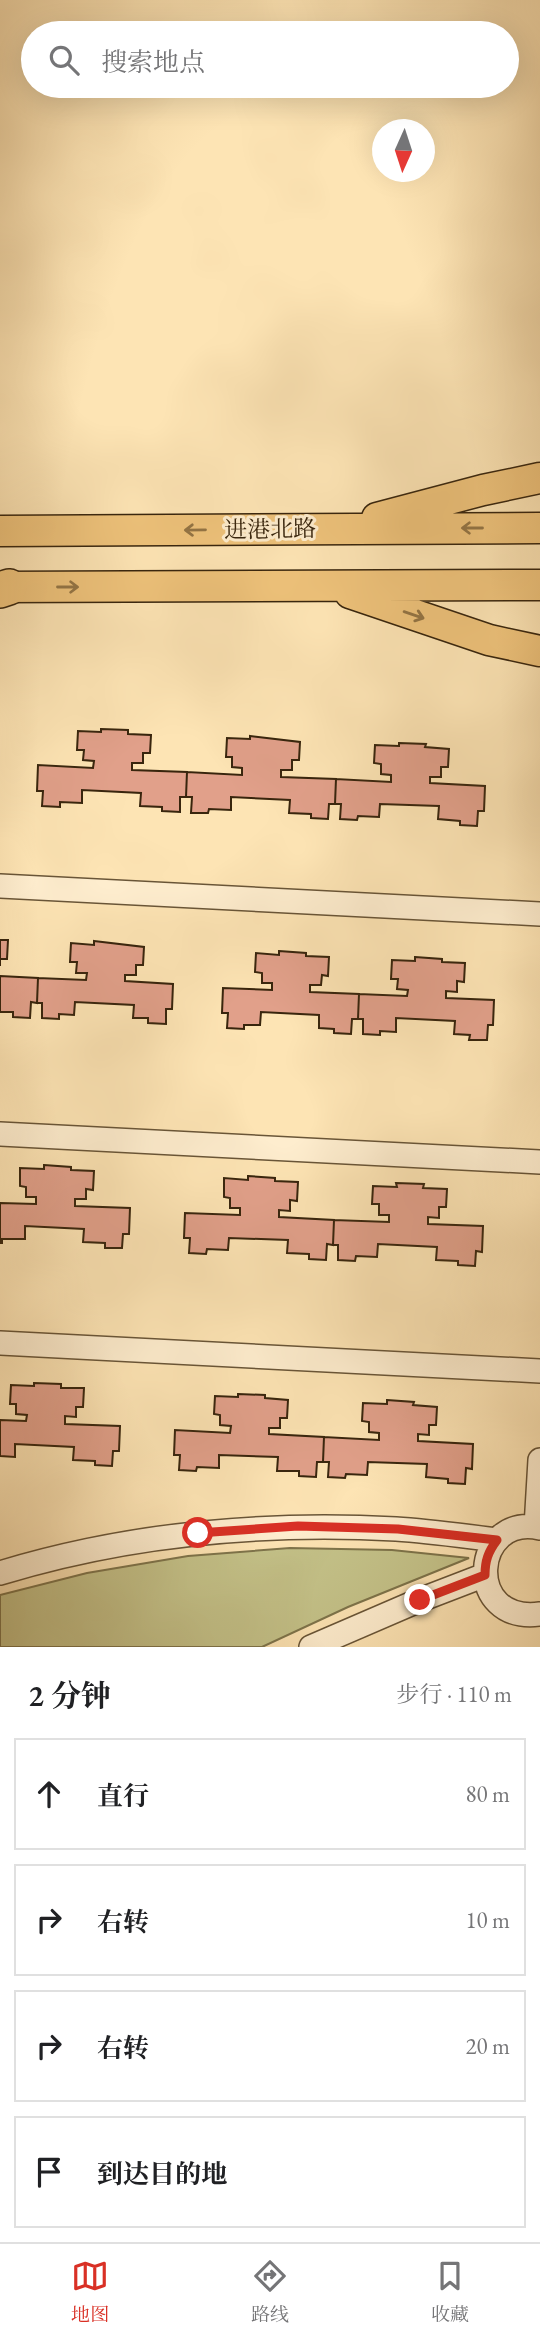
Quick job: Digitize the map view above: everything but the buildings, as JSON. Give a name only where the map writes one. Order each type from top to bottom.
[{"type":"main road","points":[[335,528],[540,478]]},
{"type":"main road","name":"进港北路","points":[[0,531],[540,528]]},
{"type":"main road","points":[[326,585],[488,640],[540,651]]},
{"type":"main road","points":[[3,588],[540,585]]},
{"type":"lane","points":[[0,886],[540,914]]},
{"type":"lane","points":[[0,1134],[540,1162]]},
{"type":"lane","points":[[0,1343],[540,1371]]},
{"type":"lane","points":[[540,1460],[538,1528],[523,1527],[509,1531],[489,1550],[485,1562],[488,1587],[503,1607],[514,1613],[540,1614]]},
{"type":"lane","points":[[0,1573],[100,1548],[198,1533],[323,1527],[398,1529],[497,1540]]},
{"type":"lane","points":[[311,1647],[485,1575]]},
{"type":"shaded area","points":[[290,1548],[392,1550],[469,1558],[348,1607],[262,1647],[0,1647],[0,1595],[87,1573],[188,1556]]},
{"type":"route","points":[[198,1533],[298,1526],[398,1529],[497,1540],[489,1550],[485,1575],[420,1600]]}]
